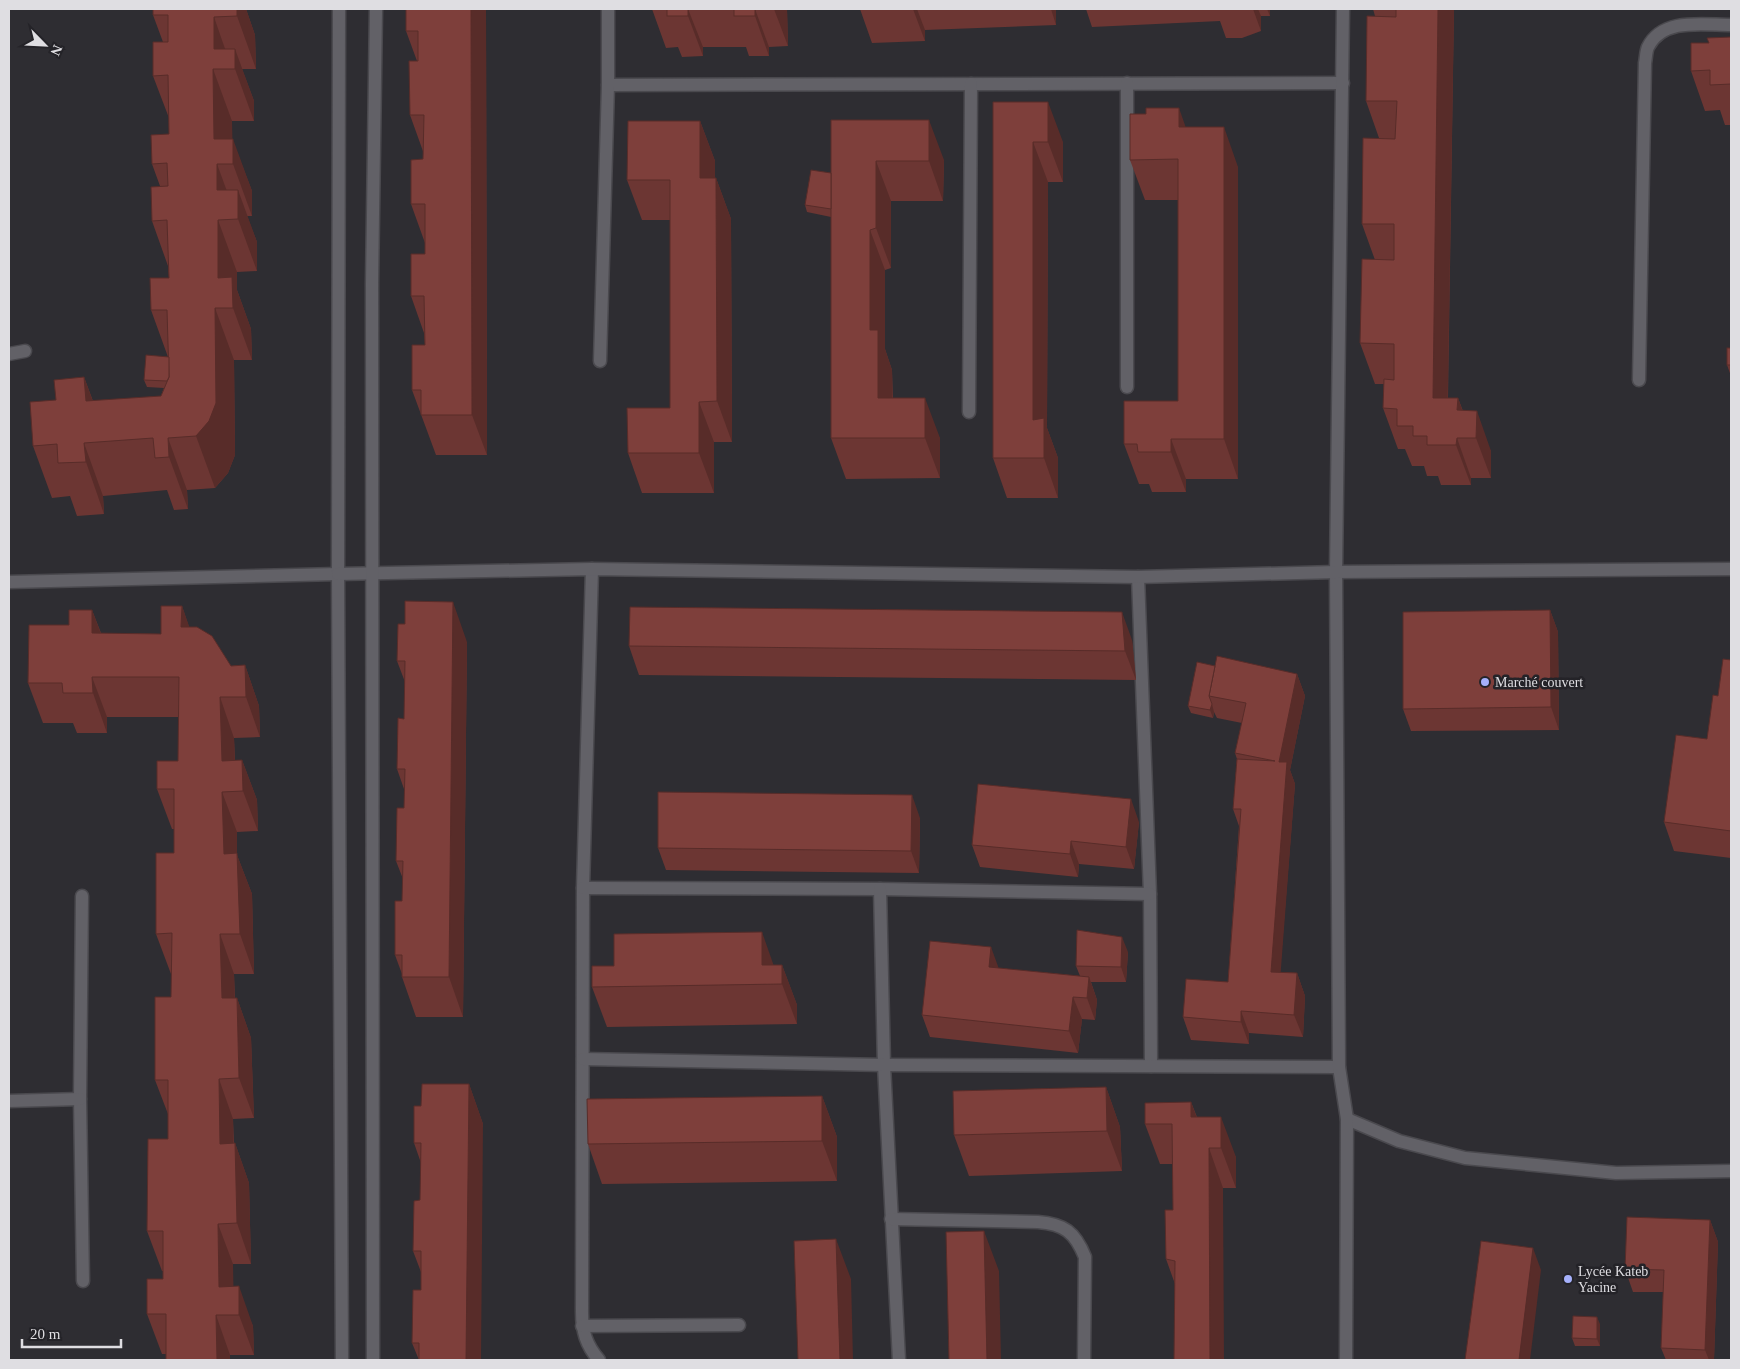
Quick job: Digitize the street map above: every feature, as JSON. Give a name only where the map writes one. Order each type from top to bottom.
[{"type":"street","points":[[339,9],[338,574],[342,1360]]},
{"type":"street","points":[[373,1360],[372,284],[376,9]]},
{"type":"street","points":[[600,361],[608,86],[608,9]]},
{"type":"street","points":[[1343,9],[1336,572],[1340,1067],[1347,1119],[1346,1360]]},
{"type":"street","points":[[1638,380],[1645,62],[1647,48],[1654,38],[1673,27],[1684,24],[1731,25]]},
{"type":"street","points":[[608,86],[1343,83]]},
{"type":"street","points":[[969,412],[971,84]]},
{"type":"street","points":[[1127,84],[1127,387]]},
{"type":"street","points":[[9,354],[25,352]]},
{"type":"street","points":[[9,582],[592,569],[1138,577],[1336,572],[1731,569]]},
{"type":"street","points":[[592,569],[582,888],[582,1326],[585,1340],[598,1360]]},
{"type":"street","points":[[1138,577],[1150,894],[1152,1066]]},
{"type":"street","points":[[582,888],[880,889],[1150,894]]},
{"type":"street","points":[[880,889],[884,1065],[899,1360]]},
{"type":"street","points":[[82,896],[80,1099],[83,1281]]},
{"type":"street","points":[[583,1059],[884,1065],[1340,1067]]},
{"type":"street","points":[[9,1101],[80,1099]]},
{"type":"street","points":[[1347,1119],[1398,1141],[1465,1158],[1616,1173],[1731,1171]]},
{"type":"street","points":[[891,1219],[1038,1222],[1062,1227],[1076,1240],[1084,1257],[1084,1360]]},
{"type":"street","points":[[582,1326],[739,1325]]},
{"type":"building","points":[[153,9],[237,9],[237,16],[214,17],[214,49],[235,49],[235,69],[213,69],[214,139],[233,139],[233,164],[217,164],[217,190],[238,190],[238,219],[218,220],[218,278],[232,277],[233,308],[215,308],[216,403],[209,421],[196,436],[168,438],[169,457],[155,458],[153,438],[84,443],[86,462],[58,463],[57,444],[33,446],[30,402],[56,400],[54,380],[84,377],[86,401],[161,396],[169,377],[167,310],[151,310],[150,278],[169,278],[167,220],[152,221],[151,187],[168,186],[167,163],[152,164],[151,135],[169,134],[168,75],[153,76],[153,42],[168,42],[168,15],[153,15]]},
{"type":"building","points":[[406,9],[471,9],[472,415],[421,415],[421,390],[412,390],[412,345],[425,345],[424,296],[411,296],[411,254],[425,254],[425,204],[411,204],[411,160],[423,159],[424,115],[410,115],[409,61],[418,61],[418,31],[406,31]]},
{"type":"building","points":[[667,9],[688,9],[688,16],[667,16]]},
{"type":"building","points":[[734,9],[755,9],[755,16],[734,16]]},
{"type":"building","points":[[1396,9],[1438,9],[1433,398],[1458,398],[1457,410],[1477,411],[1476,438],[1457,438],[1456,445],[1427,445],[1427,436],[1413,436],[1413,426],[1397,426],[1397,409],[1383,408],[1384,379],[1394,380],[1394,344],[1360,343],[1362,259],[1394,260],[1394,224],[1362,224],[1363,138],[1395,139],[1397,101],[1366,101],[1367,16],[1396,17]]},
{"type":"building","points":[[1731,37],[1731,84],[1710,85],[1710,70],[1691,71],[1691,43],[1709,43],[1707,38]]},
{"type":"building","points":[[993,102],[1048,102],[1048,142],[1033,142],[1033,420],[1044,418],[1044,458],[993,458]]},
{"type":"building","points":[[1146,108],[1179,108],[1179,127],[1224,127],[1224,439],[1171,439],[1171,452],[1138,452],[1137,444],[1124,444],[1124,401],[1178,401],[1178,159],[1130,160],[1130,114],[1146,114]]},
{"type":"building","points":[[831,120],[929,120],[929,161],[876,161],[876,228],[870,230],[870,330],[878,330],[878,398],[925,398],[925,438],[831,438]]},
{"type":"building","points":[[628,121],[700,121],[700,178],[716,178],[717,401],[699,402],[699,453],[628,453],[627,408],[670,408],[670,180],[627,180]]},
{"type":"building","points":[[811,170],[831,173],[831,209],[805,205]]},
{"type":"building","points":[[1727,348],[1731,348],[1731,365],[1727,365]]},
{"type":"building","points":[[146,355],[169,357],[169,377],[167,381],[144,380]]},
{"type":"building","points":[[405,601],[453,602],[449,977],[402,977],[402,955],[395,955],[395,901],[402,901],[403,861],[396,861],[397,808],[404,808],[405,769],[397,769],[398,718],[404,719],[405,661],[397,661],[398,624],[405,624]]},
{"type":"building","points":[[161,606],[182,606],[181,627],[197,627],[212,636],[231,666],[245,665],[246,697],[220,697],[222,761],[242,760],[243,791],[222,792],[224,854],[237,853],[240,934],[220,934],[222,998],[237,998],[239,1078],[219,1079],[220,1144],[235,1143],[237,1223],[218,1224],[219,1287],[239,1286],[239,1315],[216,1315],[217,1360],[166,1360],[166,1314],[147,1314],[147,1279],[163,1279],[163,1231],[147,1231],[148,1139],[168,1139],[168,1080],[155,1080],[155,997],[171,997],[172,933],[156,934],[156,853],[174,853],[174,789],[157,789],[157,761],[178,761],[179,677],[92,677],[93,693],[63,693],[62,683],[28,683],[29,625],[69,625],[69,610],[92,610],[92,633],[161,634]]},
{"type":"building","points":[[630,607],[1122,612],[1125,651],[629,646]]},
{"type":"building","name":"Marché couvert","points":[[1550,610],[1551,707],[1403,709],[1403,612]]},
{"type":"building","points":[[1217,656],[1297,674],[1279,762],[1287,762],[1271,972],[1297,973],[1294,1015],[1241,1011],[1241,1022],[1183,1017],[1186,979],[1228,982],[1241,809],[1233,809],[1237,759],[1275,761],[1235,753],[1246,703],[1209,696]]},
{"type":"building","points":[[1723,659],[1731,660],[1731,831],[1664,822],[1676,735],[1707,739],[1713,695],[1718,696]]},
{"type":"building","points":[[1197,662],[1215,666],[1209,696],[1212,704],[1210,710],[1188,706]]},
{"type":"building","points":[[978,784],[1131,799],[1126,847],[1071,841],[1070,854],[972,845]]},
{"type":"building","points":[[658,792],[912,795],[911,851],[658,848]]},
{"type":"building","points":[[1077,930],[1122,937],[1121,967],[1076,966]]},
{"type":"building","points":[[762,932],[762,965],[782,965],[782,984],[592,987],[592,966],[614,966],[614,934]]},
{"type":"building","points":[[930,941],[991,947],[989,967],[1089,977],[1087,998],[1073,997],[1069,1031],[922,1015]]},
{"type":"building","points":[[422,1084],[469,1084],[466,1360],[419,1360],[419,1343],[412,1343],[413,1290],[421,1290],[421,1251],[413,1251],[414,1201],[420,1200],[421,1143],[414,1143],[414,1106],[421,1106]]},
{"type":"building","points":[[1106,1087],[1107,1131],[954,1135],[953,1091]]},
{"type":"building","points":[[822,1096],[822,1141],[588,1144],[587,1099]]},
{"type":"building","points":[[1191,1102],[1191,1117],[1221,1117],[1221,1148],[1209,1148],[1210,1360],[1174,1360],[1175,1261],[1166,1259],[1165,1210],[1173,1210],[1172,1124],[1145,1124],[1145,1103]]},
{"type":"building","points":[[1627,1217],[1710,1220],[1705,1350],[1661,1348],[1664,1270],[1625,1269]]},
{"type":"building","points":[[984,1231],[987,1360],[949,1360],[946,1232]]},
{"type":"building","points":[[836,1239],[840,1360],[798,1360],[794,1241]]},
{"type":"building","points":[[1481,1241],[1533,1248],[1519,1360],[1465,1360]]},
{"type":"building","points":[[1573,1316],[1597,1317],[1597,1339],[1572,1338]]},
{"type":"place","name":"Marché couvert","points":[[1485,682]]},
{"type":"place","name":"Lycée Kateb Yacine","points":[[1568,1279]]}]
